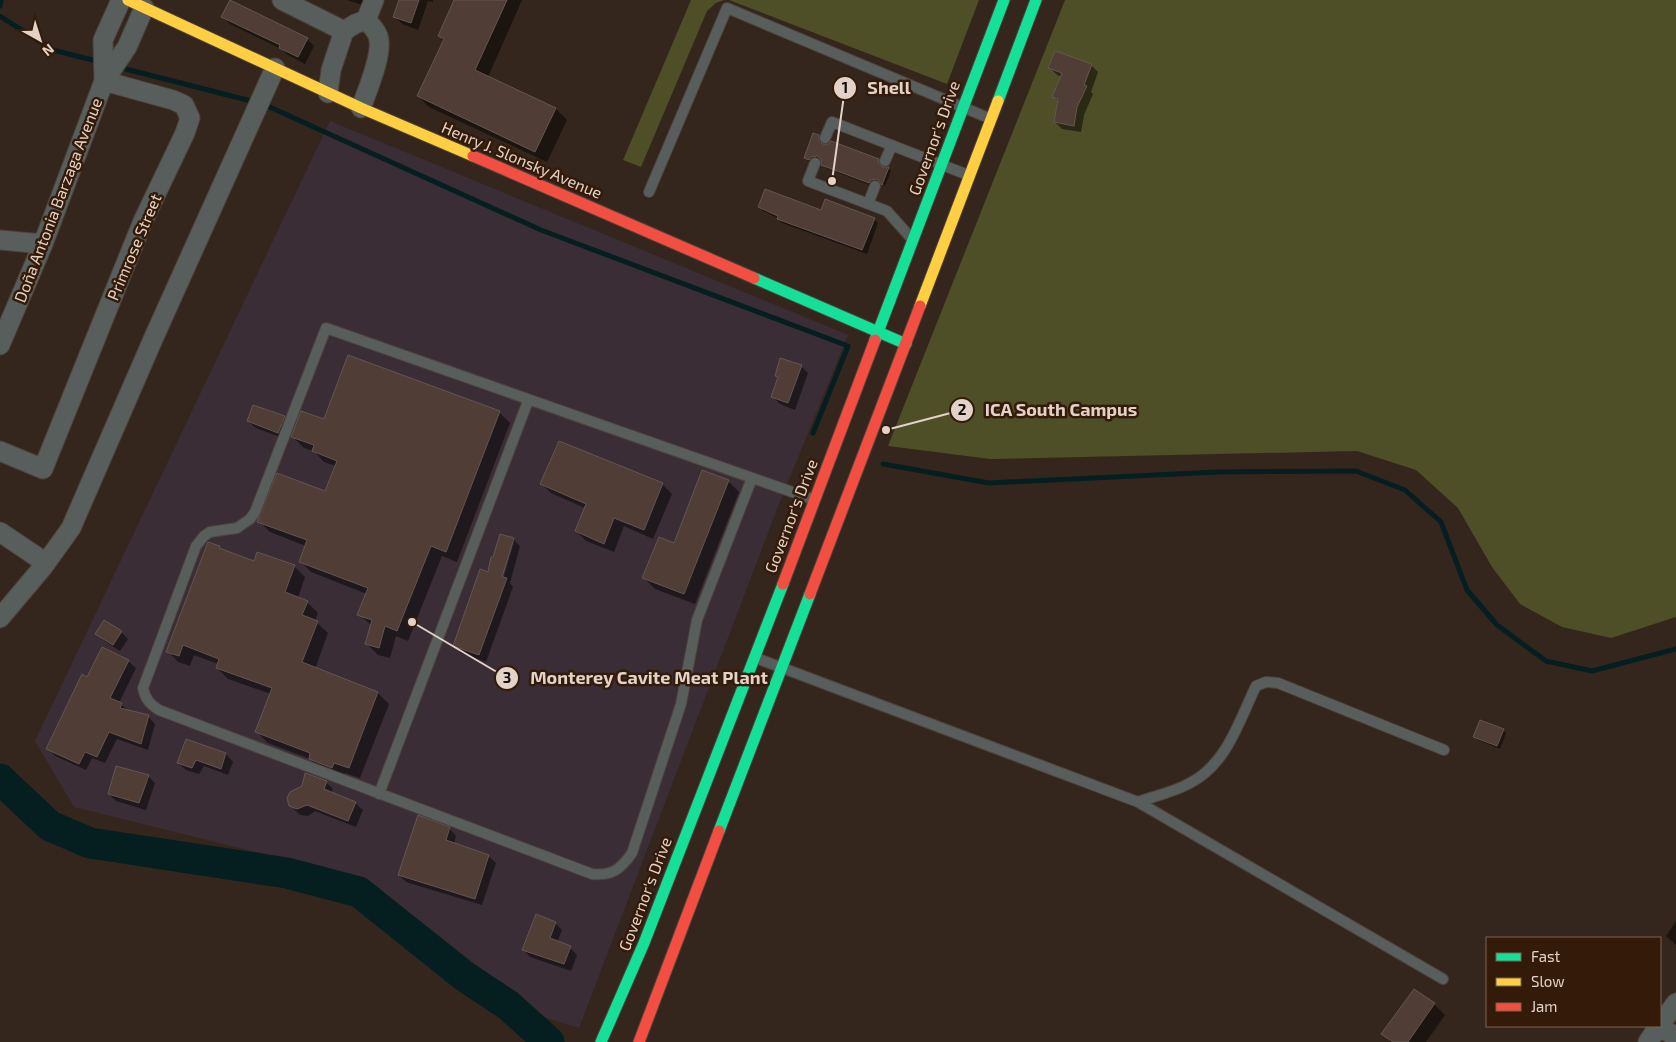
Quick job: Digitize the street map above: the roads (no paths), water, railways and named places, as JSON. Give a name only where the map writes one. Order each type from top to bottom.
[{"type":"main road","name":"Governor's Drive","points":[[639,1042],[783,668],[878,332],[1004,0]]},
{"type":"main road","name":"Governor's Drive","points":[[601,1042],[644,943],[754,657],[906,344],[1036,0]]},
{"type":"main road","name":"Henry J. Slonsky Avenue","points":[[136,4],[361,108],[906,344]]},
{"type":"street","name":"Doña Antonia Barzaga Avenue","points":[[104,81],[103,40],[121,0]]},
{"type":"street","points":[[283,0],[344,31]]},
{"type":"street","points":[[328,93],[331,70],[344,31],[366,20],[374,0]]},
{"type":"street","name":"Doña Antonia Barzaga Avenue","points":[[0,345],[43,244],[104,81],[127,47],[136,4]]},
{"type":"street","points":[[361,108],[378,59],[379,38],[374,28],[366,20]]},
{"type":"street","points":[[0,618],[46,563],[71,528],[154,337],[275,68]]},
{"type":"street","name":"Primrose Street","points":[[0,452],[43,468],[143,222],[185,133],[190,118],[184,104],[104,81]]},
{"type":"street","points":[[0,240],[43,244]]},
{"type":"street","points":[[0,532],[46,563]]},
{"type":"street","points":[[1661,1022],[1676,1003]]},
{"type":"street","points":[[1661,1026],[1676,1037]]},
{"type":"street","points":[[1648,1042],[1658,1027]]},
{"type":"lane","points":[[649,192],[726,8],[992,119]]},
{"type":"lane","points":[[825,138],[832,122],[970,176]]},
{"type":"lane","points":[[885,161],[892,145]]},
{"type":"lane","points":[[815,163],[808,181],[887,211],[914,241]]},
{"type":"lane","points":[[868,204],[875,186]]},
{"type":"lane","points":[[752,478],[697,620],[681,704],[632,853],[617,870],[605,875],[592,874],[168,713],[151,705],[144,694],[143,688],[196,546],[204,536],[217,530],[236,528],[250,519],[326,328],[528,401],[752,478],[828,505]]},
{"type":"lane","points":[[379,794],[528,401]]},
{"type":"lane","points":[[754,657],[1138,802],[1443,979]]},
{"type":"lane","points":[[1138,802],[1190,783],[1215,765],[1232,740],[1256,686],[1266,682],[1278,683],[1444,750]]},
{"type":"waterway","points":[[0,6],[1,0]]},
{"type":"waterway","points":[[0,16],[53,50],[100,62]]},
{"type":"waterway","points":[[118,67],[255,102]]},
{"type":"waterway","points":[[263,104],[541,230],[848,346],[813,433]]},
{"type":"waterway","points":[[883,464],[989,483],[1217,472],[1356,471],[1405,490],[1441,522],[1467,590],[1497,625],[1546,661],[1592,671],[1676,649]]},
{"type":"waterway","points":[[0,779],[50,826],[90,843],[287,873],[359,892],[464,976],[508,1005],[549,1042]]},
{"type":"place","name":"Shell","points":[[832,181]]},
{"type":"place","name":"ICA South Campus","points":[[886,430]]},
{"type":"place","name":"Monterey Cavite Meat Plant","points":[[412,622]]}]
